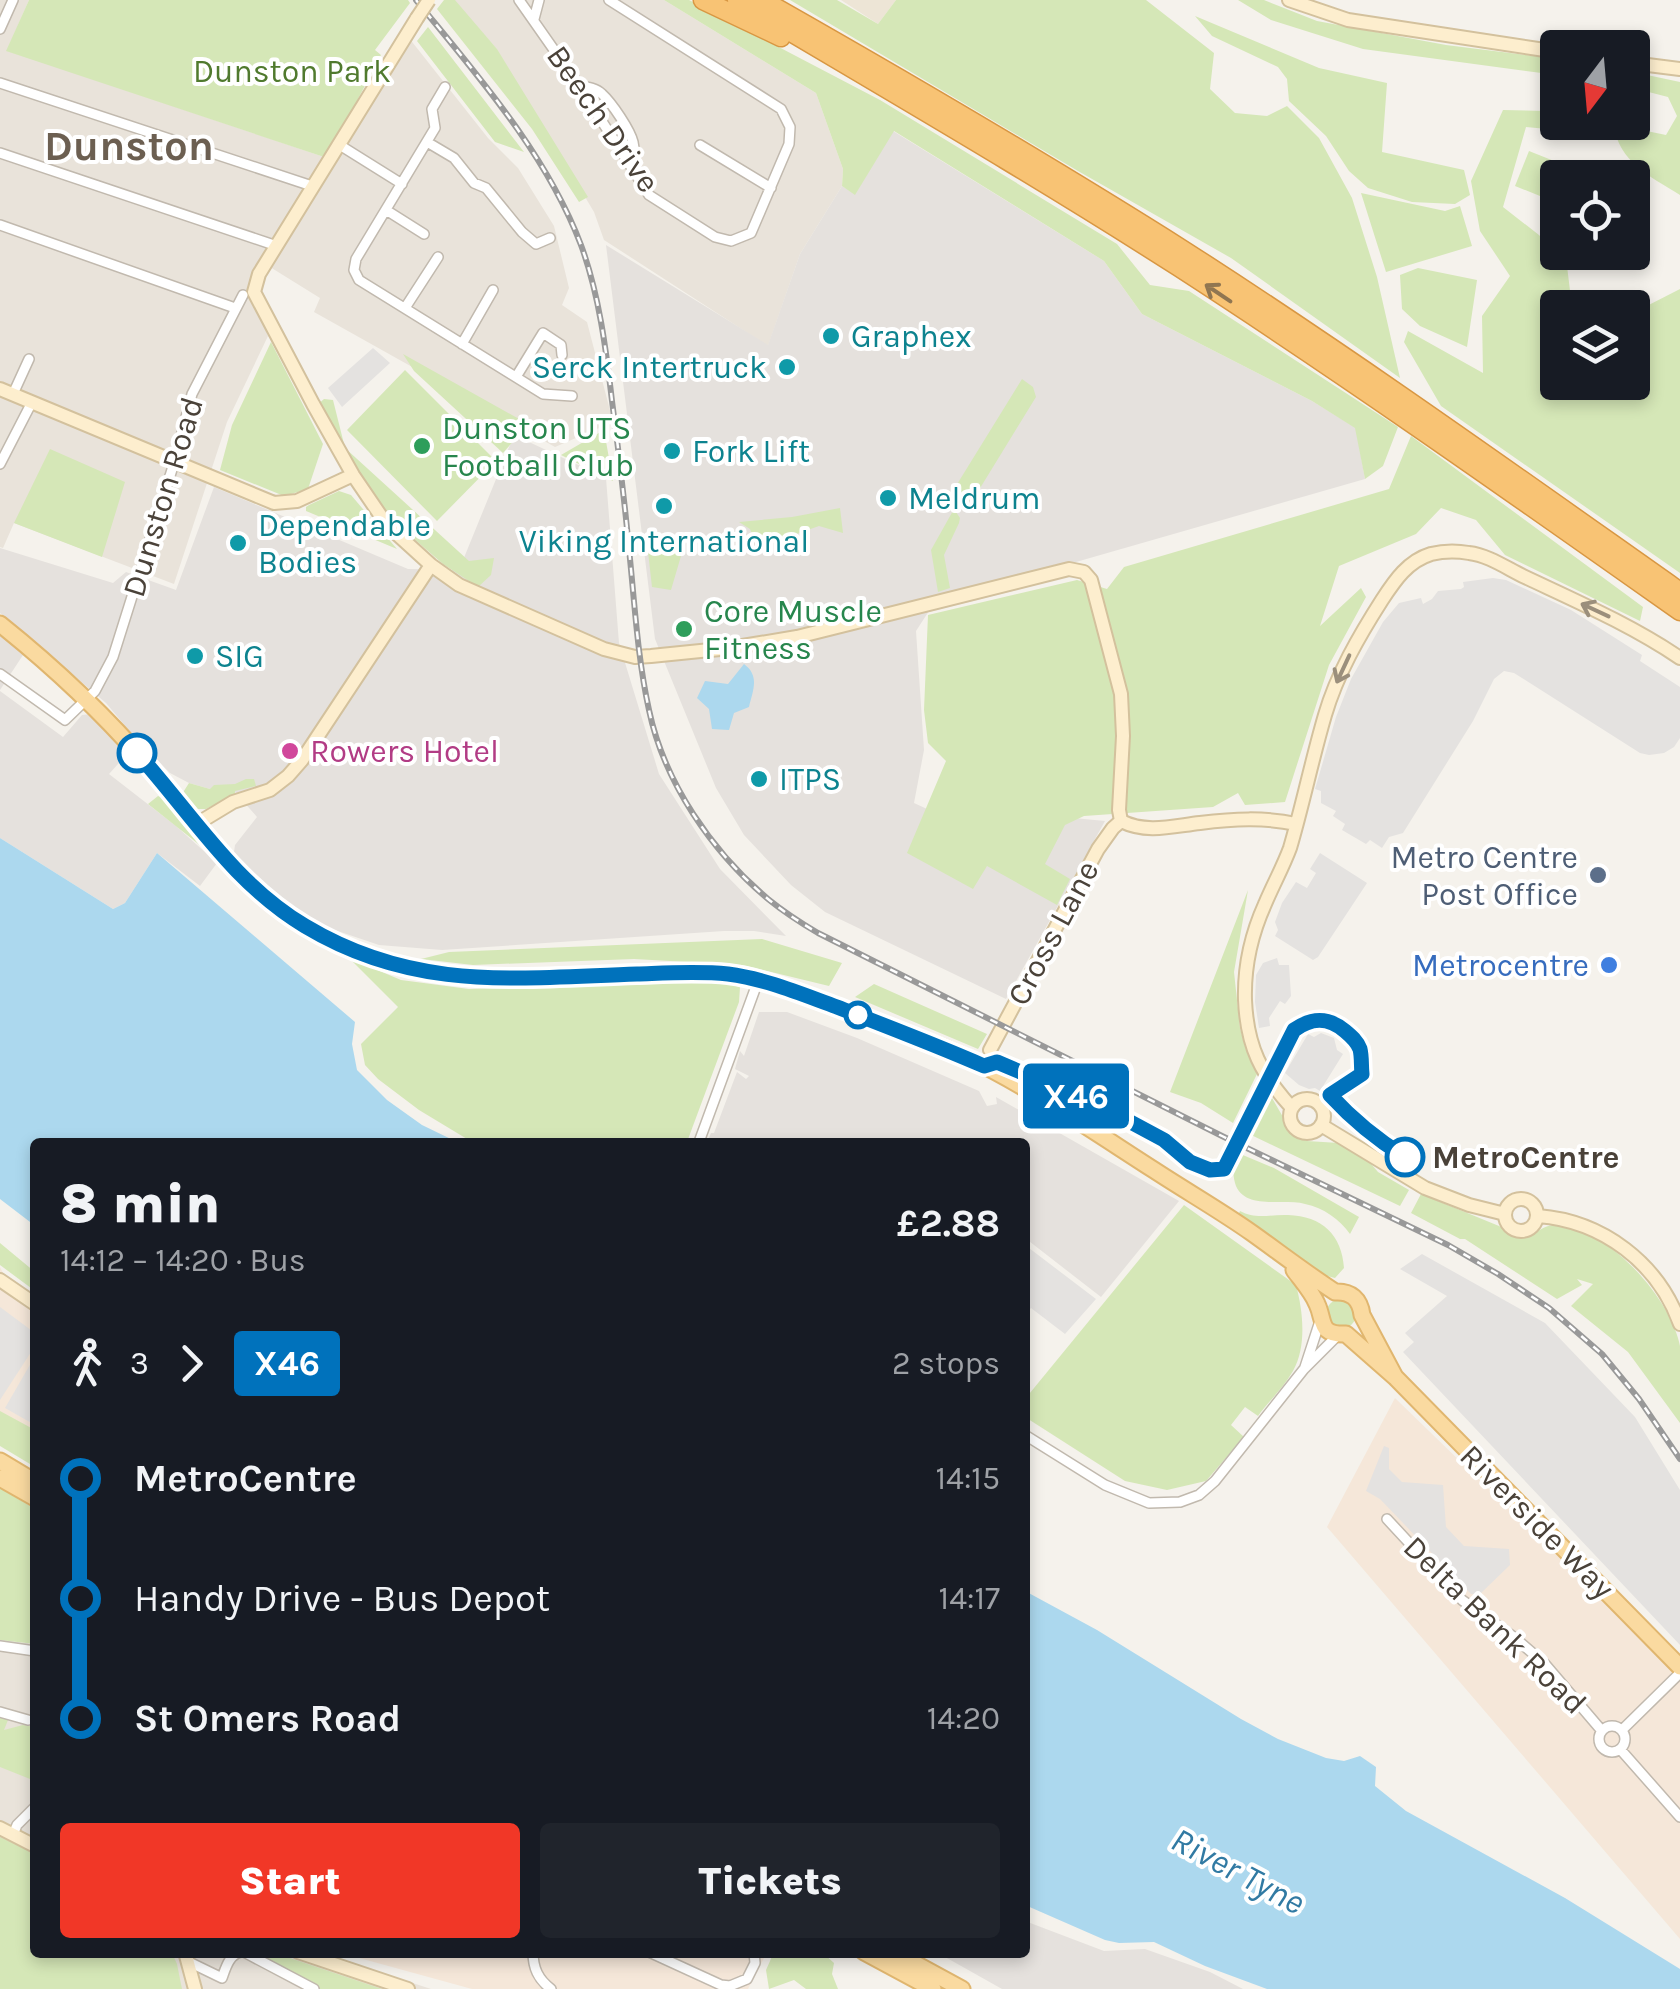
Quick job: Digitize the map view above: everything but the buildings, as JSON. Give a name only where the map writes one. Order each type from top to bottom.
[{"type":"highway","points":[[704,0],[864,66]]},
{"type":"highway","points":[[737,0],[864,66],[1186,252],[1474,446],[1680,592]]},
{"type":"highway","points":[[762,0],[864,66]]},
{"type":"highway","points":[[778,0],[921,108],[1177,266],[1387,406],[1680,611]]},
{"type":"main road","points":[[0,624],[87,700],[151,769],[238,874],[281,910],[328,939],[384,962],[439,975],[474,978],[686,973],[759,980],[994,1071],[1250,1232],[1335,1292]]},
{"type":"main road","points":[[1289,1262],[1330,1332],[1342,1334],[1394,1377]]},
{"type":"main road","points":[[1320,1314],[1328,1295],[1349,1293],[1356,1298],[1394,1377]]},
{"type":"main road","points":[[1342,1334],[1359,1324],[1362,1314]]},
{"type":"main road","name":"Riverside Way","points":[[1394,1377],[1680,1670]]},
{"type":"main road","points":[[0,1461],[30,1479]]},
{"type":"main road","points":[[0,1478],[30,1495]]},
{"type":"main road","points":[[875,1958],[933,1989]]},
{"type":"main road","points":[[905,1958],[962,1989]]},
{"type":"street","points":[[0,29],[14,0]]},
{"type":"street","points":[[429,0],[259,274],[254,292],[353,475],[386,525],[459,584],[604,650],[635,657],[797,637],[1069,569],[1084,572],[1092,580],[1121,694],[1121,821],[1140,829],[1242,819],[1296,824]]},
{"type":"street","name":"Beech Drive","points":[[519,0],[648,195],[715,236],[731,241],[751,233],[789,144],[790,127],[782,109],[609,0]]},
{"type":"street","name":"Beech Drive","points":[[534,19],[539,0]]},
{"type":"street","points":[[1289,0],[1348,20],[1540,49]]},
{"type":"street","points":[[1650,65],[1680,69]]},
{"type":"street","points":[[0,83],[312,186]]},
{"type":"street","points":[[445,86],[432,109],[435,128],[356,259],[354,270],[359,280],[543,394],[572,396]]},
{"type":"street","points":[[580,87],[589,86],[601,92],[618,116],[633,140],[632,167]]},
{"type":"street","points":[[427,142],[454,158],[536,244],[550,238]]},
{"type":"street","points":[[338,144],[402,184]]},
{"type":"street","points":[[700,145],[771,188]]},
{"type":"street","points":[[0,153],[276,246]]},
{"type":"street","points":[[386,210],[424,234]]},
{"type":"street","points":[[0,225],[234,308]]},
{"type":"street","points":[[405,308],[438,257]]},
{"type":"street","points":[[462,344],[493,290]]},
{"type":"street","name":"Dunston Road","points":[[87,700],[100,684],[119,643],[192,394],[242,295]]},
{"type":"street","points":[[516,377],[543,333],[561,345],[562,355]]},
{"type":"street","points":[[29,359],[6,392],[274,502],[292,503],[353,475]]},
{"type":"street","points":[[0,464],[32,402]]},
{"type":"street","points":[[1292,1108],[1270,1084],[1252,1050],[1245,1001],[1246,956],[1288,852],[1325,714],[1345,664],[1398,577],[1414,561],[1432,554],[1477,554],[1617,620],[1680,658]]},
{"type":"street","points":[[195,825],[233,802],[270,790],[288,776],[431,565]]},
{"type":"street","points":[[0,674],[65,720],[87,700]]},
{"type":"street","name":"Cross Lane","points":[[990,1050],[1098,850],[1121,821]]},
{"type":"street","points":[[700,1138],[759,980]]},
{"type":"street","points":[[1303,1099],[1316,1101],[1323,1110],[1321,1124],[1314,1131],[1302,1132],[1291,1121],[1292,1108],[1303,1099]]},
{"type":"street","points":[[1321,1124],[1426,1188],[1505,1214]]},
{"type":"street","points":[[1521,1199],[1534,1204],[1538,1216],[1532,1228],[1524,1232],[1512,1228],[1505,1214],[1509,1205],[1521,1199]]},
{"type":"street","points":[[1538,1216],[1594,1229],[1625,1248],[1652,1274],[1672,1302],[1680,1324]]},
{"type":"street","points":[[0,1280],[30,1301]]},
{"type":"street","points":[[1304,1369],[1320,1314]]},
{"type":"street","points":[[1030,1438],[1105,1485],[1150,1503],[1180,1502],[1199,1495],[1215,1481],[1304,1369],[1342,1334]]},
{"type":"street","name":"Delta Bank Road","points":[[1386,1519],[1462,1600],[1544,1663],[1602,1731]]},
{"type":"street","points":[[0,1646],[30,1650]]},
{"type":"street","name":"Delta Bank Road","points":[[1622,1730],[1680,1670]]},
{"type":"street","points":[[0,1712],[28,1720]]},
{"type":"street","name":"Delta Bank Road","points":[[1610,1726],[1622,1730],[1625,1738],[1620,1749],[1608,1752],[1602,1747],[1602,1731],[1610,1726]]},
{"type":"street","points":[[1620,1749],[1680,1816]]},
{"type":"street","points":[[6,1831],[30,1812]]},
{"type":"street","points":[[6,1831],[30,1843]]},
{"type":"street","points":[[187,1958],[195,1989]]},
{"type":"street","points":[[189,1958],[222,1978],[231,1958]]},
{"type":"street","points":[[255,1958],[314,1989]]},
{"type":"street","points":[[316,1958],[408,1989]]},
{"type":"street","points":[[534,1958],[538,1976],[551,1988]]},
{"type":"street","points":[[662,1958],[730,1986],[747,1979],[754,1958]]},
{"type":"shaded area","points":[[0,0],[29,0],[7,50],[327,158],[409,38],[488,138],[518,168],[554,226],[569,288],[562,305],[587,322],[613,422],[555,447],[314,312],[320,298],[270,267],[252,296],[268,336],[227,422],[174,584],[14,523],[3,548],[0,547]]},
{"type":"shaded area","points":[[453,0],[664,0],[816,93],[843,169],[842,186],[800,254],[768,346],[604,240],[594,212],[496,48]]},
{"type":"shaded area","points":[[841,0],[896,0],[878,24]]},
{"type":"shaded area","points":[[893,131],[1104,261],[1142,314],[1312,401],[1356,428],[1365,479],[1076,562],[940,594],[916,631],[924,750],[914,803],[938,814],[1105,821],[1006,999],[825,912],[791,885],[744,835],[716,788],[655,639],[606,245],[768,345],[800,254],[842,186],[855,194]]},
{"type":"shaded area","points":[[373,348],[390,363],[342,407],[328,388]]},
{"type":"shaded area","points":[[514,435],[606,478],[619,643],[659,774],[720,869],[786,936],[724,931],[442,950],[379,945],[320,925],[233,859],[235,845],[257,817],[234,791],[210,789],[170,773],[106,703],[0,613],[0,548],[113,583],[126,572],[176,590],[214,487],[408,569],[459,570]]},
{"type":"shaded area","points":[[1506,580],[1571,610],[1642,655],[1640,661],[1680,687],[1680,738],[1664,753],[1640,753],[1514,673],[1504,671],[1494,679],[1473,721],[1403,833],[1389,837],[1382,848],[1370,840],[1366,844],[1342,830],[1345,824],[1333,816],[1336,811],[1321,803],[1321,791],[1315,789],[1351,679],[1383,622],[1399,603],[1421,598],[1423,604],[1438,591],[1461,589],[1463,582]]},
{"type":"shaded area","points":[[0,631],[25,652],[0,690]]},
{"type":"shaded area","points":[[0,691],[63,737],[82,715],[91,714],[103,725],[127,754],[109,774],[217,863],[200,886],[157,853],[125,903],[113,909],[0,838]]},
{"type":"shaded area","points":[[1320,853],[1367,883],[1313,960],[1275,936],[1275,922],[1296,882],[1307,888],[1316,873],[1310,869]]},
{"type":"shaded area","points":[[1277,958],[1279,965],[1289,965],[1291,996],[1285,1004],[1280,1001],[1269,1018],[1270,1026],[1259,1028],[1256,975],[1263,963]]},
{"type":"shaded area","points":[[759,1012],[787,1012],[979,1091],[987,1106],[997,1104],[996,1097],[1179,1201],[1101,1297],[1030,1242],[1030,1138],[709,1138],[737,1072],[746,1079],[749,1076],[735,1069],[740,1051],[744,1056]]},
{"type":"shaded area","points":[[1321,1033],[1334,1038],[1337,1050],[1343,1054],[1320,1091],[1299,1085],[1285,1073],[1308,1034],[1314,1037]]},
{"type":"shaded area","points":[[1030,1249],[1096,1299],[1065,1334],[1031,1308]]},
{"type":"shaded area","points":[[1422,1254],[1545,1323],[1635,1417],[1680,1490],[1680,1645],[1403,1352],[1414,1342],[1405,1333],[1447,1296],[1400,1269]]},
{"type":"shaded area","points":[[0,1267],[30,1292],[30,1436],[0,1419]]},
{"type":"shaded area","points":[[0,1307],[30,1329],[30,1354],[0,1400]]},
{"type":"shaded area","points":[[30,1365],[30,1422],[5,1408]]},
{"type":"shaded area","points":[[1395,1398],[1680,1675],[1680,1939],[1327,1527]]},
{"type":"shaded area","points":[[1384,1446],[1389,1448],[1389,1469],[1402,1482],[1443,1485],[1446,1527],[1464,1546],[1509,1549],[1510,1565],[1480,1594],[1471,1594],[1380,1499],[1366,1491]]},
{"type":"shaded area","points":[[0,1640],[30,1643],[30,1958],[336,1958],[431,1989],[0,1989]]},
{"type":"shaded area","points":[[1030,1923],[1104,1951],[1145,1949],[1210,1972],[1243,1989],[1002,1989],[947,1958],[1030,1958]]},
{"type":"shaded area","points":[[359,1958],[764,1958],[748,1989],[472,1989]]},
{"type":"green space","name":"Dunston Park","points":[[29,0],[410,3],[375,50],[381,55],[327,158],[6,51]]},
{"type":"green space","points":[[444,0],[455,0],[497,49],[588,197],[579,202],[532,129],[437,9]]},
{"type":"green space","points":[[664,0],[689,0],[880,100],[1117,244],[1150,285],[1189,291],[1398,427],[1383,466],[1365,479],[1355,428],[1312,401],[1142,314],[1104,261],[894,131],[855,195],[842,186],[843,169],[816,93]]},
{"type":"green space","points":[[790,0],[837,0],[878,24],[896,0],[1146,0],[1214,53],[1210,89],[1235,113],[1267,116],[1287,106],[1319,138],[1352,198],[1377,277],[1400,378],[1231,258]]},
{"type":"green space","points":[[1238,0],[1264,0],[1317,21],[1446,45],[1540,57],[1540,73],[1363,49],[1271,20]]},
{"type":"green space","points":[[1195,16],[1319,68],[1387,83],[1382,152],[1464,170],[1470,195],[1455,204],[1412,202],[1368,188],[1349,171],[1326,136],[1289,101],[1287,79],[1278,67],[1212,36]]},
{"type":"green space","points":[[428,27],[524,152],[495,142],[417,41]]},
{"type":"green space","points":[[1650,76],[1680,82],[1680,195],[1650,176],[1650,160],[1631,160],[1618,140],[1650,140],[1650,132],[1666,135],[1677,116],[1668,97],[1650,92]]},
{"type":"green space","points":[[1503,110],[1540,111],[1540,128],[1526,127],[1503,207],[1540,236],[1540,270],[1567,270],[1570,290],[1540,290],[1540,400],[1650,400],[1650,304],[1680,289],[1680,573],[1441,406],[1404,342],[1408,331],[1483,373],[1482,316],[1510,276],[1480,231],[1471,181]]},
{"type":"green space","points":[[1529,151],[1552,160],[1540,160],[1540,196],[1515,186]]},
{"type":"green space","points":[[1361,193],[1445,211],[1460,206],[1472,246],[1386,272]]},
{"type":"green space","points":[[1418,268],[1477,280],[1467,347],[1420,326],[1402,309],[1400,275]]},
{"type":"green space","points":[[271,342],[323,444],[308,489],[284,496],[220,470],[232,425]]},
{"type":"green space","points":[[403,354],[528,424],[503,453],[414,371]]},
{"type":"green space","name":"Dunston UTS Football Club","points":[[405,370],[496,461],[437,521],[347,430]]},
{"type":"green space","points":[[1022,379],[1033,387],[1036,397],[974,498],[967,503],[951,494]]},
{"type":"green space","points":[[324,399],[333,400],[345,448],[469,561],[494,558],[491,575],[478,587],[443,564],[390,518],[316,406]]},
{"type":"green space","points":[[604,430],[613,481],[561,455]]},
{"type":"green space","points":[[1411,436],[1643,607],[1640,621],[1505,555],[1476,520],[1441,508],[1416,534],[1339,566],[1320,626],[1361,588],[1366,597],[1329,665],[1285,802],[1245,805],[1238,793],[1213,807],[1084,816],[1065,825],[1045,864],[1070,879],[1057,905],[987,866],[973,889],[907,853],[946,761],[928,743],[924,710],[928,615],[1077,580],[1107,589],[1124,567],[1389,489]]},
{"type":"green space","points":[[50,449],[125,482],[102,557],[14,523]]},
{"type":"green space","points":[[339,491],[351,495],[397,549],[306,511],[309,505]]},
{"type":"green space","points":[[840,508],[843,533],[819,526],[757,548],[750,529],[739,522],[792,517]]},
{"type":"green space","points":[[954,509],[959,523],[944,555],[950,588],[938,592],[931,550]]},
{"type":"green space","points":[[686,539],[671,590],[652,587],[647,543]]},
{"type":"green space","points":[[254,779],[256,786],[235,791],[206,809],[194,809],[182,794],[189,783],[210,789]]},
{"type":"green space","points":[[158,796],[168,800],[206,850],[148,804]]},
{"type":"green space","points":[[1248,890],[1234,972],[1240,1028],[1257,1074],[1233,1123],[1201,1103],[1170,1092]]},
{"type":"green space","points":[[762,939],[842,963],[829,986],[742,965],[634,959],[473,965],[421,959],[449,952]]},
{"type":"green space","points":[[349,958],[401,980],[469,989],[673,981],[740,987],[739,1002],[688,1138],[465,1138],[419,1110],[365,1065],[361,1044],[398,1007]]},
{"type":"green space","points":[[874,984],[987,1034],[978,1049],[855,997]]},
{"type":"green space","points":[[1268,1091],[1294,1136],[1339,1143],[1409,1190],[1400,1206],[1247,1133]]},
{"type":"green space","points":[[1238,1153],[1274,1168],[1359,1217],[1350,1234],[1330,1215],[1312,1206],[1265,1202],[1239,1192],[1234,1179]]},
{"type":"green space","points":[[1421,1194],[1519,1237],[1554,1225],[1574,1228],[1614,1251],[1650,1287],[1674,1327],[1680,1346],[1680,1423],[1628,1352],[1571,1306],[1593,1284],[1577,1279],[1582,1285],[1557,1299],[1465,1239],[1411,1213]]},
{"type":"green space","points":[[1184,1205],[1296,1285],[1302,1340],[1293,1371],[1258,1416],[1245,1407],[1231,1425],[1244,1437],[1206,1481],[1167,1490],[1125,1481],[1030,1420],[1030,1393]]},
{"type":"green space","points":[[1240,1211],[1311,1219],[1334,1237],[1344,1268],[1335,1278],[1327,1276],[1238,1215]]},
{"type":"green space","points":[[0,1243],[30,1268],[30,1287],[0,1265]]},
{"type":"green space","points":[[1341,1299],[1351,1304],[1356,1314],[1351,1324],[1341,1329],[1331,1324],[1326,1314],[1331,1304]]},
{"type":"green space","points":[[0,1411],[30,1427],[30,1464],[0,1446]]},
{"type":"green space","points":[[0,1488],[30,1506],[30,1643],[0,1640]]},
{"type":"green space","points":[[0,1716],[8,1720],[4,1730],[30,1726],[30,1779],[0,1767]]},
{"type":"green space","points":[[0,1837],[30,1852],[30,1958],[174,1958],[182,1989],[0,1989]]},
{"type":"green space","points":[[261,1958],[290,1958],[382,1989],[320,1989]]},
{"type":"green space","points":[[771,1958],[828,1958],[834,1963],[832,1974],[838,1989],[806,1989],[794,1980],[769,1989],[766,1970]]},
{"type":"water","points":[[744,664],[754,678],[749,707],[734,713],[729,730],[712,729],[709,709],[697,698],[705,681],[728,684]]},
{"type":"water","points":[[0,838],[113,909],[125,903],[157,853],[355,1022],[352,1044],[357,1070],[387,1100],[449,1138],[30,1138],[30,1222],[0,1199]]},
{"type":"water","name":"River Tyne","points":[[1030,1594],[1278,1739],[1326,1758],[1344,1761],[1360,1756],[1376,1767],[1375,1786],[1406,1811],[1565,1898],[1680,1969],[1680,1989],[1267,1989],[1154,1942],[1105,1940],[1030,1907]]},
{"type":"railway","points":[[416,0],[486,86],[529,147],[549,178],[581,245],[604,342],[639,653],[649,710],[678,789],[728,860],[768,899],[818,933],[1448,1245],[1498,1274],[1549,1308],[1602,1354],[1680,1459]]},
{"type":"bus line","name":"X46","points":[[137,753],[211,845],[252,888],[304,926],[365,956],[439,975],[474,978],[686,973],[759,980],[984,1066],[997,1062],[1110,1111],[1164,1140],[1190,1162],[1210,1170],[1224,1169],[1294,1030],[1312,1020],[1328,1020],[1356,1042],[1362,1074],[1330,1095],[1376,1139],[1405,1157]]},
{"type":"place","name":"Graphex","points":[[831,336]]},
{"type":"place","name":"Serck Intertruck","points":[[787,367]]},
{"type":"place","name":"Dunston UTS Football Club","points":[[422,446]]},
{"type":"place","name":"Fork Lift","points":[[672,451]]},
{"type":"place","name":"Meldrum","points":[[888,498]]},
{"type":"place","name":"Viking International","points":[[664,506]]},
{"type":"place","name":"Dependable Bodies","points":[[238,543]]},
{"type":"place","name":"Core Muscle Fitness","points":[[684,629]]},
{"type":"place","name":"SIG","points":[[195,656]]},
{"type":"place","name":"Rowers Hotel","points":[[290,751]]},
{"type":"place","name":"ITPS","points":[[759,779]]},
{"type":"place","name":"Metro Centre Post Office","points":[[1598,875]]},
{"type":"place","name":"Metrocentre","points":[[1609,965]]},
{"type":"place","name":"MetroCentre","points":[[1405,1157]]},
{"type":"district","name":"Dunston","points":[[129,146]]}]
